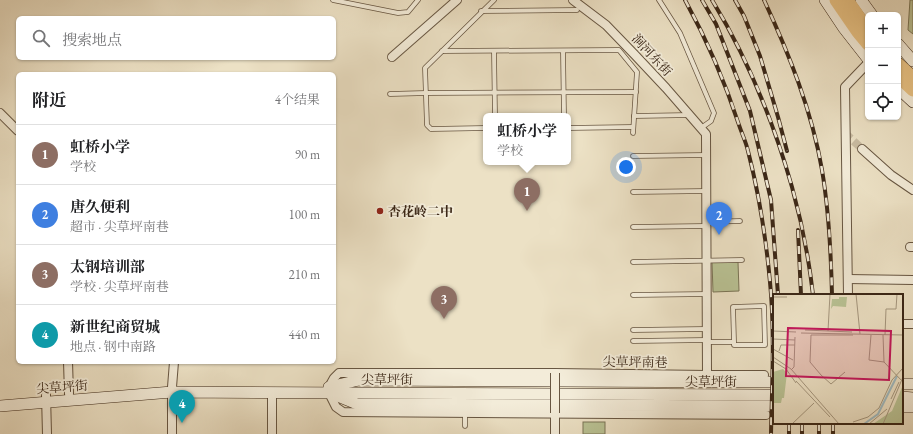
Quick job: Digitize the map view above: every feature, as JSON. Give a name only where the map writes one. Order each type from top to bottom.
[{"type":"main road","points":[[825,0],[843,27],[865,54]]},
{"type":"main road","points":[[836,0],[865,40]]},
{"type":"main road","points":[[847,0],[865,26]]},
{"type":"main road","points":[[861,0],[870,12]]},
{"type":"main road","points":[[901,47],[913,61]]},
{"type":"main road","points":[[901,67],[913,78]]},
{"type":"main road","points":[[901,79],[913,90]]},
{"type":"main road","points":[[901,91],[913,102]]},
{"type":"main road","points":[[329,390],[359,380],[773,382]]},
{"type":"main road","name":"尖草坪街","points":[[0,406],[69,394],[172,390],[773,389]]},
{"type":"main road","name":"尖草坪街","points":[[0,399],[46,399],[172,390],[272,393],[329,390],[773,395]]},
{"type":"main road","points":[[329,390],[357,404],[773,406]]},
{"type":"main road","points":[[903,397],[913,398]]},
{"type":"street","points":[[392,57],[457,0]]},
{"type":"street","name":"涧河东街","points":[[573,0],[606,25],[704,131]]},
{"type":"street","points":[[848,294],[845,87],[865,66]]},
{"type":"street","points":[[0,113],[16,129]]},
{"type":"street","points":[[704,131],[706,155],[707,375]]},
{"type":"street","points":[[862,149],[890,175],[913,190]]},
{"type":"street","points":[[848,278],[913,280]]},
{"type":"street","points":[[68,364],[69,394]]},
{"type":"street","points":[[172,434],[174,364]]},
{"type":"street","name":"尖草坪南巷","points":[[329,390],[334,378],[339,373],[764,375]]},
{"type":"street","points":[[555,373],[555,434]]},
{"type":"street","points":[[329,390],[336,407],[344,412],[555,413],[746,418],[766,415]]},
{"type":"street","points":[[272,393],[272,434]]},
{"type":"street","points":[[46,399],[47,434]]},
{"type":"lane","points":[[333,0],[352,2],[398,13],[408,12],[418,0]]},
{"type":"lane","points":[[483,128],[431,129],[428,127],[424,68],[494,0]]},
{"type":"lane","points":[[659,0],[680,33],[714,113],[704,131]]},
{"type":"lane","points":[[482,11],[577,10]]},
{"type":"lane","points":[[563,50],[564,113]]},
{"type":"lane","points":[[442,51],[619,50],[637,72],[633,133]]},
{"type":"lane","points":[[494,51],[495,113]]},
{"type":"lane","points":[[390,94],[636,92]]},
{"type":"lane","points":[[634,116],[690,115]]},
{"type":"lane","points":[[571,128],[633,127]]},
{"type":"lane","points":[[633,156],[706,155]]},
{"type":"lane","points":[[633,192],[706,191]]},
{"type":"lane","points":[[633,227],[740,221]]},
{"type":"lane","points":[[633,262],[742,260]]},
{"type":"lane","points":[[633,295],[707,294]]},
{"type":"lane","points":[[633,340],[734,342],[734,345],[765,345],[764,306],[733,307],[734,342]]},
{"type":"lane","points":[[633,330],[707,329]]},
{"type":"lane","points":[[465,413],[465,426]]},
{"type":"green space","points":[[910,0],[913,0],[913,34],[908,30]]},
{"type":"green space","points":[[712,262],[738,262],[739,291],[713,292]]},
{"type":"green space","points":[[583,422],[605,422],[605,434],[583,434]]},
{"type":"tunnel","points":[[845,133],[862,149]]},
{"type":"railway","points":[[685,0],[715,61],[728,93],[746,144],[756,183],[762,216],[772,301],[773,358],[771,434]]},
{"type":"railway","points":[[702,0],[716,24],[750,111],[771,200],[778,294]]},
{"type":"railway","points":[[712,0],[748,67],[777,138],[799,214],[813,294]]},
{"type":"railway","points":[[735,0],[744,16],[760,56],[787,151]]},
{"type":"railway","points":[[764,0],[799,83],[818,148],[828,216],[832,294]]},
{"type":"railway","points":[[798,230],[801,294]]},
{"type":"railway","points":[[789,424],[789,434]]},
{"type":"railway","points":[[802,424],[802,434]]},
{"type":"railway","points":[[819,424],[819,434]]},
{"type":"railway","points":[[833,424],[833,434]]},
{"type":"place","name":"杏花岭二中","points":[[380,211]]},
{"type":"place","name":"虹桥小学","points":[[527,211]]},
{"type":"place","name":"唐久便利","points":[[719,235]]},
{"type":"place","name":"太钢培训部","points":[[444,319]]},
{"type":"place","name":"新世纪商贸城","points":[[182,423]]}]
